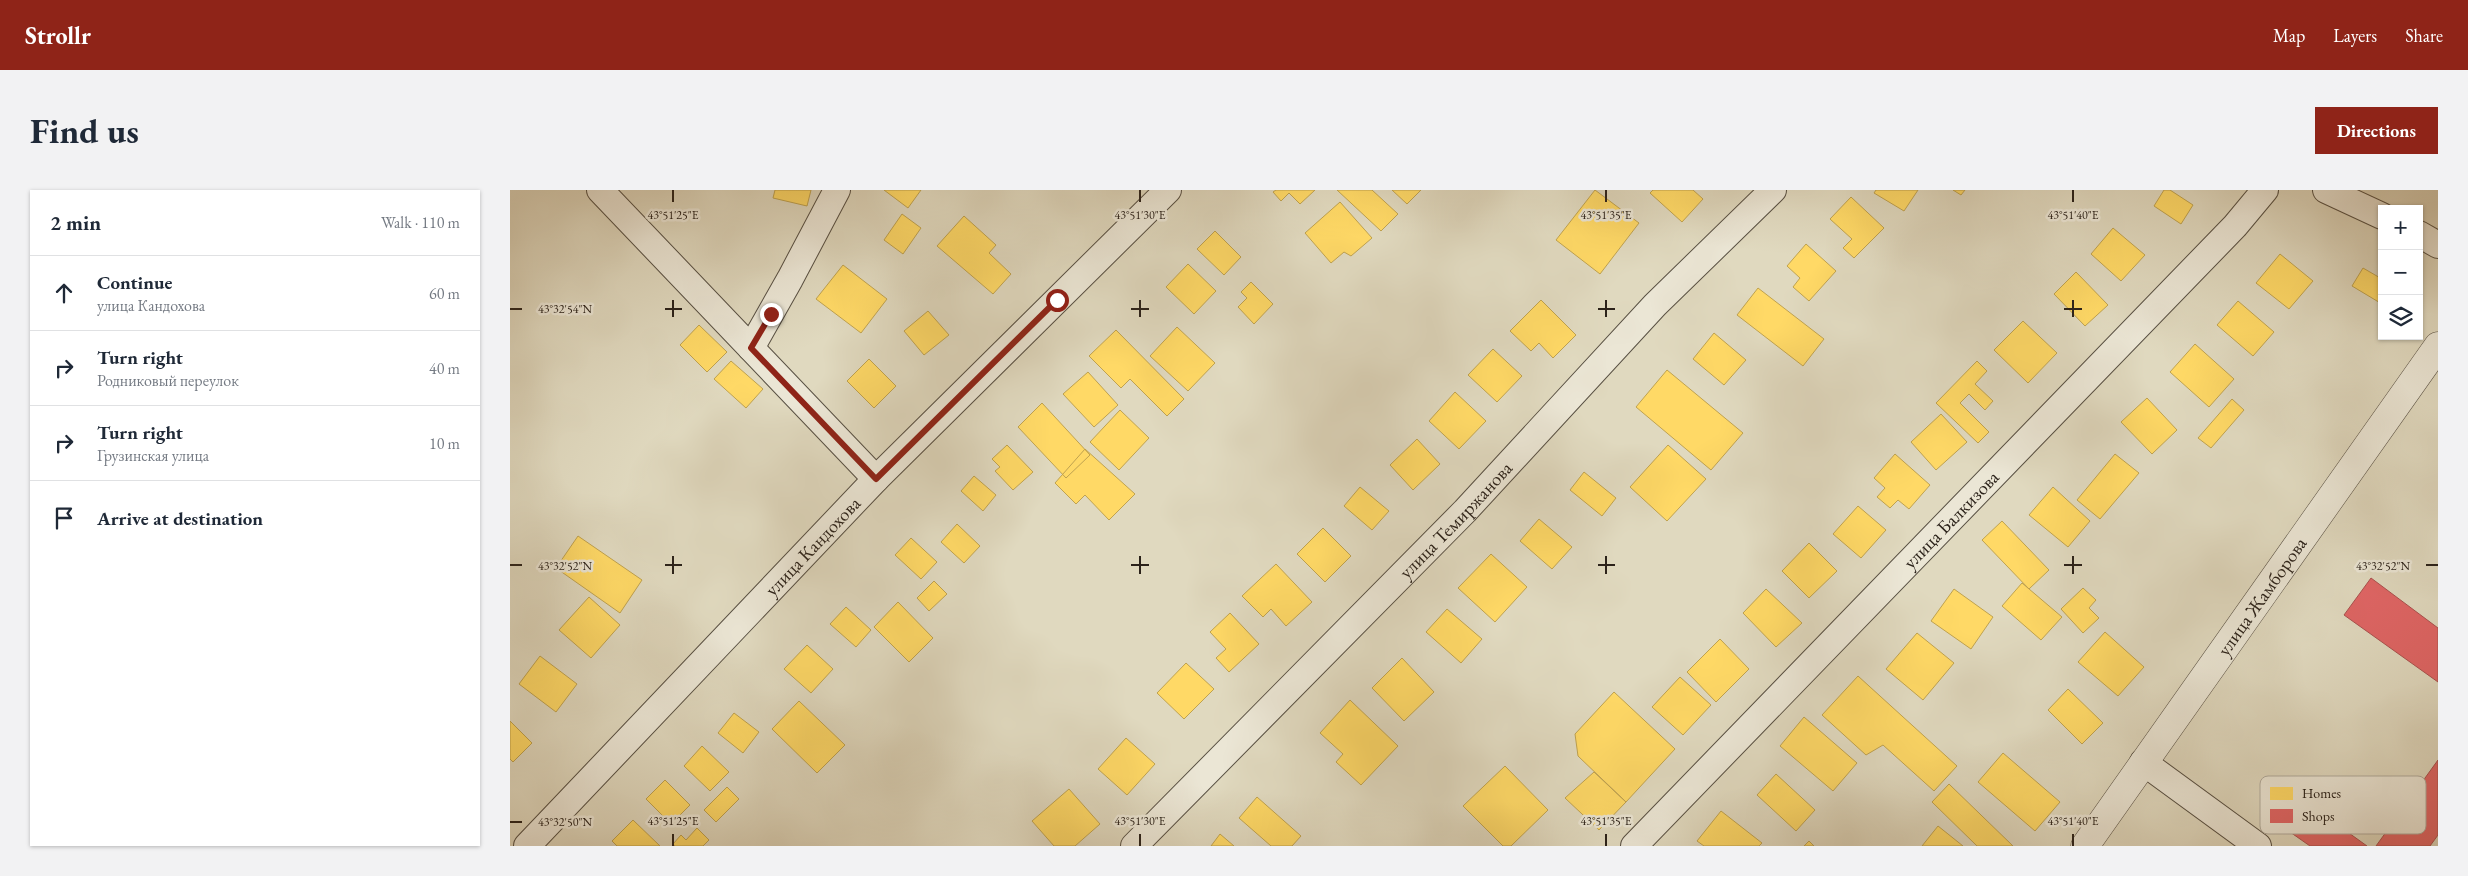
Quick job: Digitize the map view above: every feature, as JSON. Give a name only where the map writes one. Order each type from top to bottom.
[{"type":"street","points":[[600,190],[876,479]]},
{"type":"street","points":[[751,348],[790,279],[836,190]]},
{"type":"street","name":"улица Кандохова","points":[[526,846],[876,479],[1168,190]]},
{"type":"street","name":"улица Темиржанова","points":[[1134,846],[1465,511],[1655,305],[1773,190]]},
{"type":"street","name":"улица Балкизова","points":[[1634,846],[2235,226],[2265,190]]},
{"type":"street","points":[[2326,190],[2378,214]]},
{"type":"street","points":[[2423,236],[2438,245]]},
{"type":"street","name":"улица Жамборова","points":[[2085,846],[2438,346]]},
{"type":"street","points":[[2143,762],[2258,846]]},
{"type":"building: Homes","points":[[775,190],[811,190],[807,206],[773,198]]},
{"type":"building: Homes","points":[[884,190],[921,190],[908,208]]},
{"type":"building: Homes","points":[[1276,190],[1315,190],[1300,204],[1289,193],[1281,201],[1273,192]]},
{"type":"building: Homes","points":[[1337,190],[1372,190],[1398,214],[1381,231]]},
{"type":"building: Homes","points":[[1392,190],[1421,190],[1407,204]]},
{"type":"building: Homes","points":[[1595,190],[1639,223],[1600,274],[1556,240]]},
{"type":"building: Homes","points":[[1653,190],[1693,190],[1703,199],[1682,222],[1650,193]]},
{"type":"building: Homes","points":[[1876,190],[1918,190],[1904,211],[1874,193]]},
{"type":"building: Homes","points":[[1953,190],[1965,190],[1961,195]]},
{"type":"building: Homes","points":[[2164,190],[2170,190],[2193,205],[2181,224],[2154,206]]},
{"type":"building: Homes","points":[[1851,197],[1884,228],[1854,258],[1843,248],[1852,239],[1830,219]]},
{"type":"building: Homes","points":[[1340,202],[1372,238],[1351,256],[1344,252],[1331,263],[1305,233]]},
{"type":"building: Homes","points":[[902,214],[921,228],[903,254],[884,240]]},
{"type":"building: Homes","points":[[964,216],[996,245],[989,253],[1011,274],[993,294],[937,246]]},
{"type":"building: Homes","points":[[2113,228],[2145,255],[2121,281],[2091,254]]},
{"type":"building: Homes","points":[[1215,231],[1241,257],[1224,275],[1197,249]]},
{"type":"building: Homes","points":[[1806,244],[1836,271],[1809,301],[1793,287],[1800,278],[1787,266]]},
{"type":"building: Homes","points":[[2280,254],[2313,281],[2289,309],[2256,283]]},
{"type":"building: Homes","points":[[1188,264],[1216,291],[1194,314],[1166,287]]},
{"type":"building: Homes","points":[[843,265],[887,299],[861,333],[816,299]]},
{"type":"building: Homes","points":[[2363,268],[2378,277],[2378,302],[2352,286]]},
{"type":"building: Homes","points":[[2076,272],[2108,305],[2085,326],[2054,294]]},
{"type":"building: Homes","points":[[1251,282],[1273,304],[1254,324],[1238,307],[1247,298],[1241,292]]},
{"type":"building: Homes","points":[[1758,288],[1824,339],[1803,366],[1737,315]]},
{"type":"building: Homes","points":[[1541,300],[1576,335],[1553,358],[1539,343],[1531,351],[1510,331]]},
{"type":"building: Homes","points":[[2238,301],[2274,332],[2253,356],[2217,325]]},
{"type":"building: Homes","points":[[928,311],[949,335],[924,355],[904,331]]},
{"type":"building: Homes","points":[[2023,321],[2057,353],[2028,383],[1994,350]]},
{"type":"building: Homes","points":[[699,325],[727,352],[707,372],[680,345]]},
{"type":"building: Homes","points":[[1177,327],[1215,363],[1188,391],[1150,356]]},
{"type":"building: Homes","points":[[1116,330],[1184,399],[1167,416],[1130,379],[1121,388],[1089,356]]},
{"type":"building: Homes","points":[[1714,333],[1746,360],[1724,385],[1693,359]]},
{"type":"building: Homes","points":[[2195,344],[2234,379],[2209,407],[2170,372]]},
{"type":"building: Homes","points":[[1493,349],[1522,376],[1497,402],[1468,375]]},
{"type":"building: Homes","points":[[869,359],[896,386],[874,408],[847,381]]},
{"type":"building: Homes","points":[[731,361],[763,389],[746,408],[714,379]]},
{"type":"building: Homes","points":[[1977,361],[1987,371],[1975,384],[1993,401],[1985,410],[1969,394],[1960,403],[1989,432],[1978,443],[1936,403]]},
{"type":"building: Homes","points":[[1667,370],[1743,433],[1711,470],[1636,407]]},
{"type":"building: Homes","points":[[1088,372],[1118,405],[1094,427],[1063,394]]},
{"type":"building: Homes","points":[[1455,392],[1486,421],[1459,449],[1429,421]]},
{"type":"building: Homes","points":[[2147,398],[2177,430],[2152,454],[2121,422]]},
{"type":"building: Homes","points":[[2232,399],[2244,410],[2211,448],[2198,438]]},
{"type":"building: Homes","points":[[1042,403],[1090,455],[1066,478],[1018,427]]},
{"type":"building: Homes","points":[[1120,410],[1149,438],[1119,470],[1090,442]]},
{"type":"building: Homes","points":[[1941,414],[1967,442],[1936,470],[1911,442]]},
{"type":"building: Homes","points":[[1417,439],[1440,464],[1413,490],[1390,465]]},
{"type":"building: Homes","points":[[1007,445],[1033,472],[1013,490],[995,471],[1000,467],[992,459]]},
{"type":"building: Homes","points":[[1668,445],[1706,479],[1667,521],[1630,487]]},
{"type":"building: Homes","points":[[1085,449],[1135,494],[1109,520],[1085,495],[1076,504],[1055,483]]},
{"type":"building: Homes","points":[[1895,454],[1930,485],[1909,509],[1898,500],[1890,508],[1877,497],[1885,488],[1874,478]]},
{"type":"building: Homes","points":[[2115,454],[2139,473],[2100,519],[2077,500]]},
{"type":"building: Homes","points":[[1584,472],[1616,498],[1602,516],[1570,490]]},
{"type":"building: Homes","points":[[974,476],[996,495],[983,511],[961,491]]},
{"type":"building: Homes","points":[[1360,487],[1389,511],[1372,530],[1344,506]]},
{"type":"building: Homes","points":[[2053,487],[2090,521],[2068,547],[2029,515]]},
{"type":"building: Homes","points":[[1858,506],[1886,530],[1861,558],[1833,534]]},
{"type":"building: Homes","points":[[1539,519],[1572,547],[1552,569],[1520,541]]},
{"type":"building: Homes","points":[[2002,521],[2049,570],[2029,589],[1982,540]]},
{"type":"building: Homes","points":[[957,524],[980,546],[964,563],[941,542]]},
{"type":"building: Homes","points":[[1323,528],[1351,556],[1325,582],[1297,554]]},
{"type":"building: Homes","points":[[578,536],[642,580],[620,613],[556,568]]},
{"type":"building: Homes","points":[[911,538],[937,562],[921,579],[895,555]]},
{"type":"building: Homes","points":[[1809,543],[1837,571],[1809,598],[1782,571]]},
{"type":"building: Homes","points":[[1491,554],[1527,587],[1495,622],[1458,588]]},
{"type":"building: Homes","points":[[1276,564],[1312,602],[1286,626],[1271,609],[1263,617],[1242,596]]},
{"type":"building: Homes","points":[[934,581],[947,594],[929,611],[917,598]]},
{"type":"building: Homes","points":[[2022,583],[2062,617],[2041,640],[2002,606]]},
{"type":"building: Homes","points":[[2083,588],[2096,600],[2089,608],[2099,618],[2083,633],[2061,609]]},
{"type":"building: Homes","points":[[1766,589],[1802,623],[1776,647],[1743,613]]},
{"type":"building: Homes","points":[[1954,589],[1993,617],[1971,649],[1931,621]]},
{"type":"building: Homes","points":[[589,597],[620,625],[591,658],[559,630]]},
{"type":"building: Homes","points":[[898,602],[933,638],[909,662],[874,627]]},
{"type":"building: Homes","points":[[846,607],[871,630],[856,647],[830,624]]},
{"type":"building: Homes","points":[[1447,609],[1482,639],[1461,663],[1426,632]]},
{"type":"building: Homes","points":[[1230,613],[1259,644],[1229,672],[1216,658],[1226,649],[1210,632]]},
{"type":"building: Homes","points":[[2105,632],[2144,667],[2118,696],[2078,662]]},
{"type":"building: Homes","points":[[1917,633],[1954,663],[1923,700],[1886,669]]},
{"type":"building: Homes","points":[[1720,639],[1749,669],[1716,702],[1687,672]]},
{"type":"building: Homes","points":[[807,645],[833,669],[811,693],[784,669]]},
{"type":"building: Homes","points":[[540,656],[577,684],[556,712],[519,684]]},
{"type":"building: Homes","points":[[1402,658],[1434,692],[1404,721],[1372,688]]},
{"type":"building: Homes","points":[[1186,663],[1214,689],[1184,719],[1157,693]]},
{"type":"building: Homes","points":[[1858,676],[1957,766],[1934,791],[1883,745],[1866,755],[1822,715]]},
{"type":"building: Homes","points":[[1680,677],[1711,705],[1683,735],[1652,707]]},
{"type":"building: Homes","points":[[2068,689],[2103,723],[2082,744],[2048,710]]},
{"type":"building: Homes","points":[[1614,692],[1675,749],[1626,802],[1578,756],[1575,734]]},
{"type":"building: Homes","points":[[1350,700],[1398,746],[1361,785],[1336,762],[1343,754],[1320,733]]},
{"type":"building: Homes","points":[[799,701],[845,745],[817,773],[772,729]]},
{"type":"building: Homes","points":[[734,713],[759,732],[743,753],[718,733]]},
{"type":"building: Homes","points":[[1804,717],[1857,763],[1833,791],[1780,746]]},
{"type":"building: Homes","points":[[510,721],[532,743],[513,762],[510,759]]},
{"type":"building: Homes","points":[[1126,738],[1155,764],[1127,795],[1098,769]]},
{"type":"building: Homes","points":[[702,746],[729,772],[710,791],[684,766]]},
{"type":"building: Homes","points":[[2003,753],[2060,802],[2035,831],[1978,782]]},
{"type":"building: Homes","points":[[1505,766],[1548,810],[1511,846],[1503,846],[1463,806]]},
{"type":"building: Homes","points":[[1594,772],[1626,802],[1599,830],[1565,798]]},
{"type":"building: Homes","points":[[1776,774],[1815,810],[1796,831],[1757,795]]},
{"type":"building: Homes","points":[[665,780],[690,805],[671,824],[646,799]]},
{"type":"building: Homes","points":[[1949,784],[2013,846],[1977,846],[1932,802]]},
{"type":"building: Homes","points":[[727,787],[739,799],[716,822],[704,810]]},
{"type":"building: Homes","points":[[1069,789],[1100,824],[1075,846],[1054,846],[1032,821]]},
{"type":"building: Homes","points":[[1257,797],[1301,836],[1292,846],[1271,846],[1239,818]]},
{"type":"building: Homes","points":[[1721,811],[1762,843],[1759,846],[1704,846],[1697,841]]},
{"type":"building: Homes","points":[[633,820],[660,846],[617,846],[612,841]]},
{"type":"building: Homes","points":[[1938,826],[1963,846],[1922,846]]},
{"type":"building: Homes","points":[[697,828],[709,840],[703,846],[675,846],[673,844],[681,835],[686,840]]},
{"type":"building: Homes","points":[[1220,834],[1234,846],[1211,846]]},
{"type":"building: Homes","points":[[1809,841],[1814,846],[1804,846]]},
{"type":"building: Shops","points":[[2371,578],[2438,628],[2438,682],[2344,615]]},
{"type":"building: Shops","points":[[2438,760],[2438,835],[2430,846],[2376,846],[2385,834],[2426,834],[2426,777]]},
{"type":"building: Shops","points":[[2293,834],[2350,834],[2367,846],[2310,846]]},
{"type":"route","points":[[771,314],[751,348],[876,479],[1057,300]]}]
